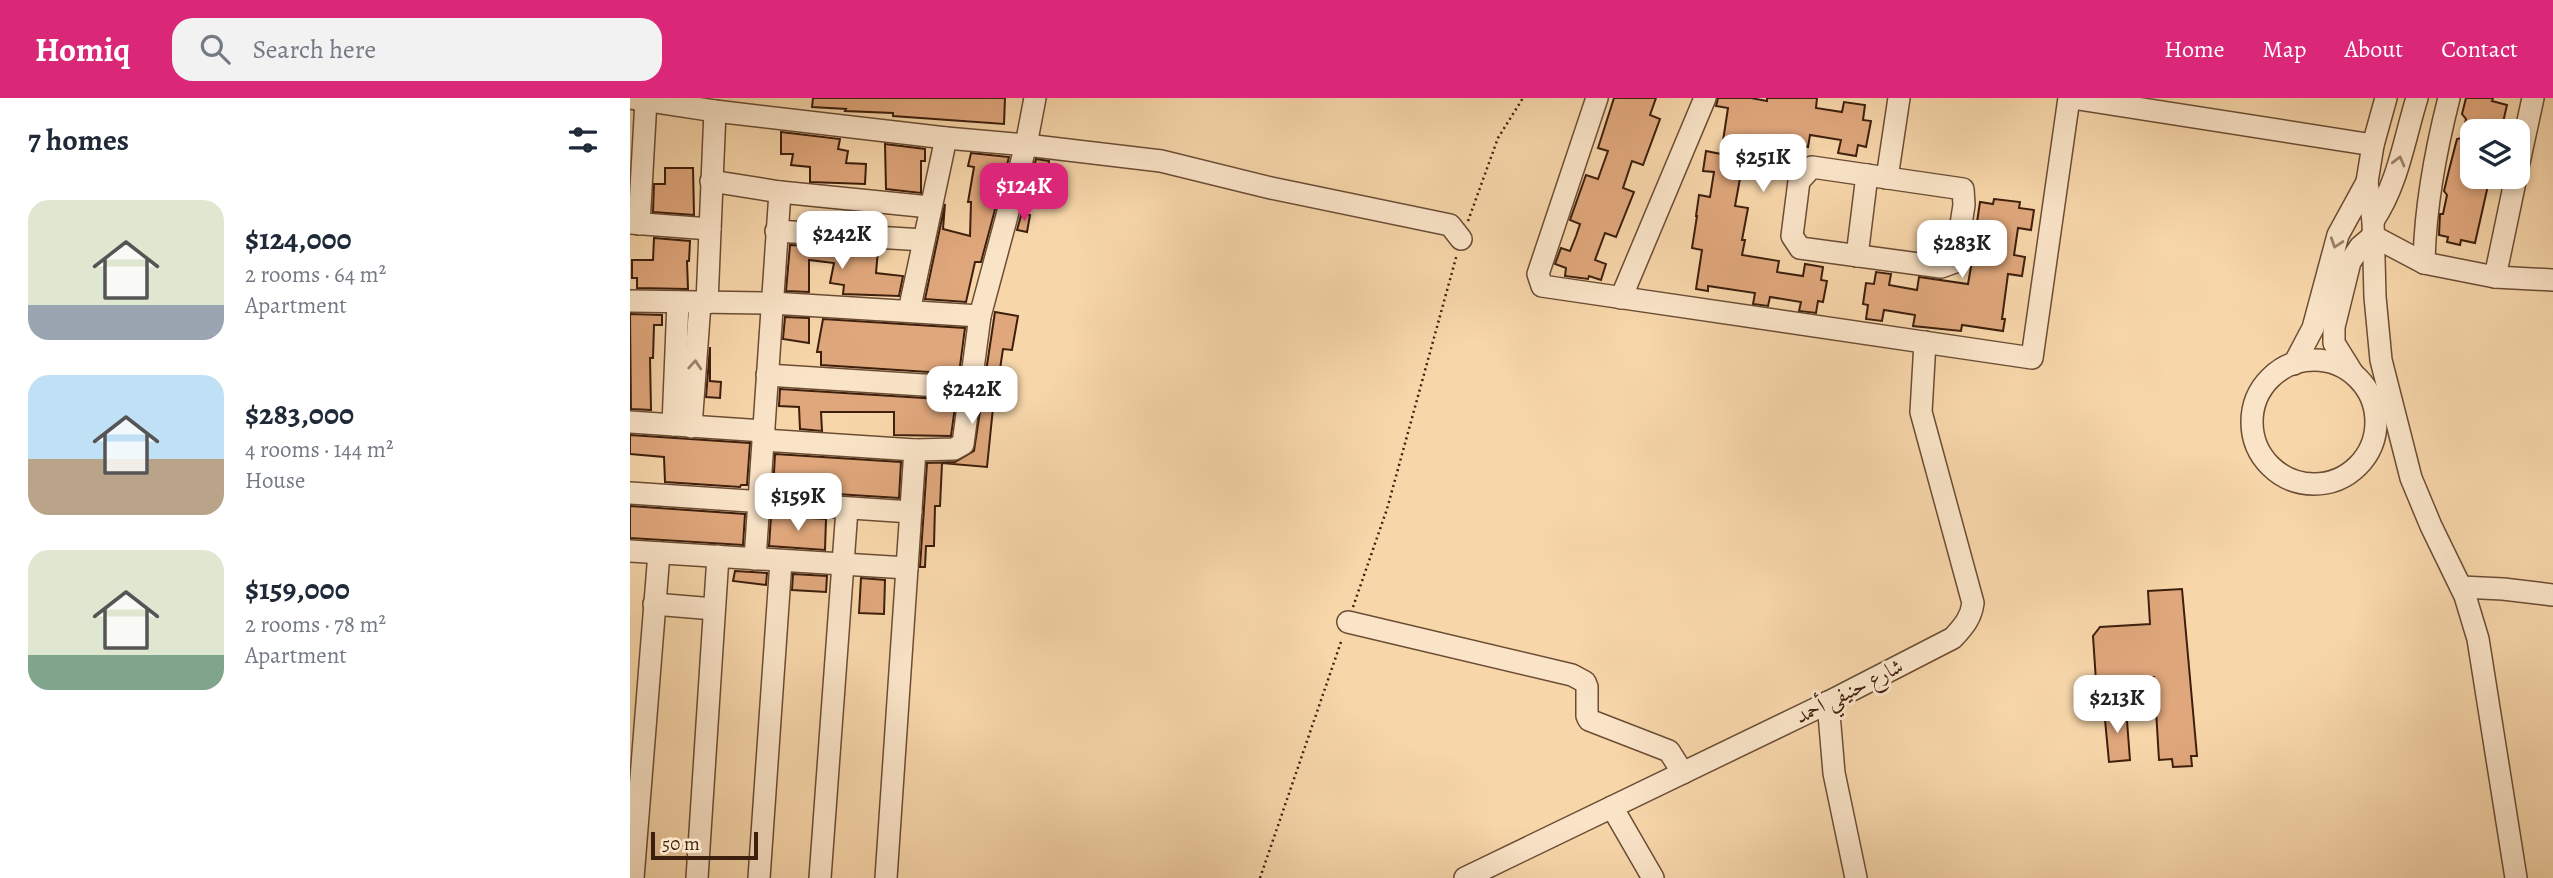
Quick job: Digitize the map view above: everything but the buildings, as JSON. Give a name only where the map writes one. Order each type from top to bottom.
[{"type":"street","points":[[630,422],[915,450],[954,449],[963,444],[980,316],[1026,145],[1035,98]]},
{"type":"street","points":[[1597,98],[1538,274],[1542,286],[2032,358],[2070,98],[2373,145]]},
{"type":"street","points":[[1621,298],[1704,98]]},
{"type":"street","points":[[1857,256],[1899,98]]},
{"type":"street","points":[[2386,98],[2373,145],[2367,182],[2373,229],[2378,335],[2389,395],[2412,478],[2431,526],[2461,587],[2479,639],[2516,878]]},
{"type":"street","points":[[2354,375],[2336,364],[2314,360],[2294,364],[2275,374],[2261,390],[2253,410],[2252,432],[2260,453],[2274,470],[2293,481],[2314,484],[2335,481],[2356,468],[2369,452],[2376,431],[2375,410],[2368,391],[2354,375],[2334,343],[2334,327],[2350,262],[2373,229],[2385,203],[2417,98]]},
{"type":"street","points":[[2424,263],[2424,229],[2434,156],[2449,98]]},
{"type":"street","points":[[2528,119],[2533,98]]},
{"type":"street","points":[[710,229],[635,223],[638,99],[715,111],[1161,161],[1271,188],[1450,225],[1461,239]]},
{"type":"street","points":[[682,426],[703,303],[710,229],[715,111]]},
{"type":"street","points":[[909,311],[946,138]]},
{"type":"street","points":[[1812,167],[1963,189],[1964,205],[1955,261],[1941,267],[1857,256],[1800,248],[1792,236],[1799,181],[1812,167]]},
{"type":"street","points":[[711,181],[780,192],[930,207]]},
{"type":"street","points":[[2294,364],[2313,328],[2338,234],[2367,182]]},
{"type":"street","points":[[2495,276],[2513,189]]},
{"type":"street","points":[[755,559],[780,192]]},
{"type":"street","points":[[2373,229],[2424,263],[2495,276],[2553,281]]},
{"type":"street","points":[[776,231],[924,240]]},
{"type":"street","points":[[630,301],[772,303],[980,316]]},
{"type":"street","points":[[678,302],[682,426]]},
{"type":"street","name":"شارع حنيفي أحمد","points":[[1465,878],[1828,702],[1953,638],[1972,614],[1973,603],[1921,412],[1925,342]]},
{"type":"street","points":[[767,375],[970,388]]},
{"type":"street","points":[[886,878],[915,450]]},
{"type":"street","points":[[630,493],[911,512]]},
{"type":"street","points":[[820,878],[847,509]]},
{"type":"street","points":[[630,551],[907,568]]},
{"type":"street","points":[[634,878],[634,814],[659,553]]},
{"type":"street","points":[[697,878],[718,556]]},
{"type":"street","points":[[759,878],[781,561]]},
{"type":"street","points":[[2461,587],[2553,595]]},
{"type":"street","points":[[654,604],[714,609]]},
{"type":"street","points":[[1348,622],[1573,675],[1585,682],[1587,687],[1589,720],[1669,751],[1683,773]]},
{"type":"street","points":[[1828,702],[1834,773],[1856,878]]},
{"type":"street","points":[[1612,807],[1653,878]]},
{"type":"path","points":[[1260,878],[1387,509],[1461,239],[1499,138],[1523,98]]}]
